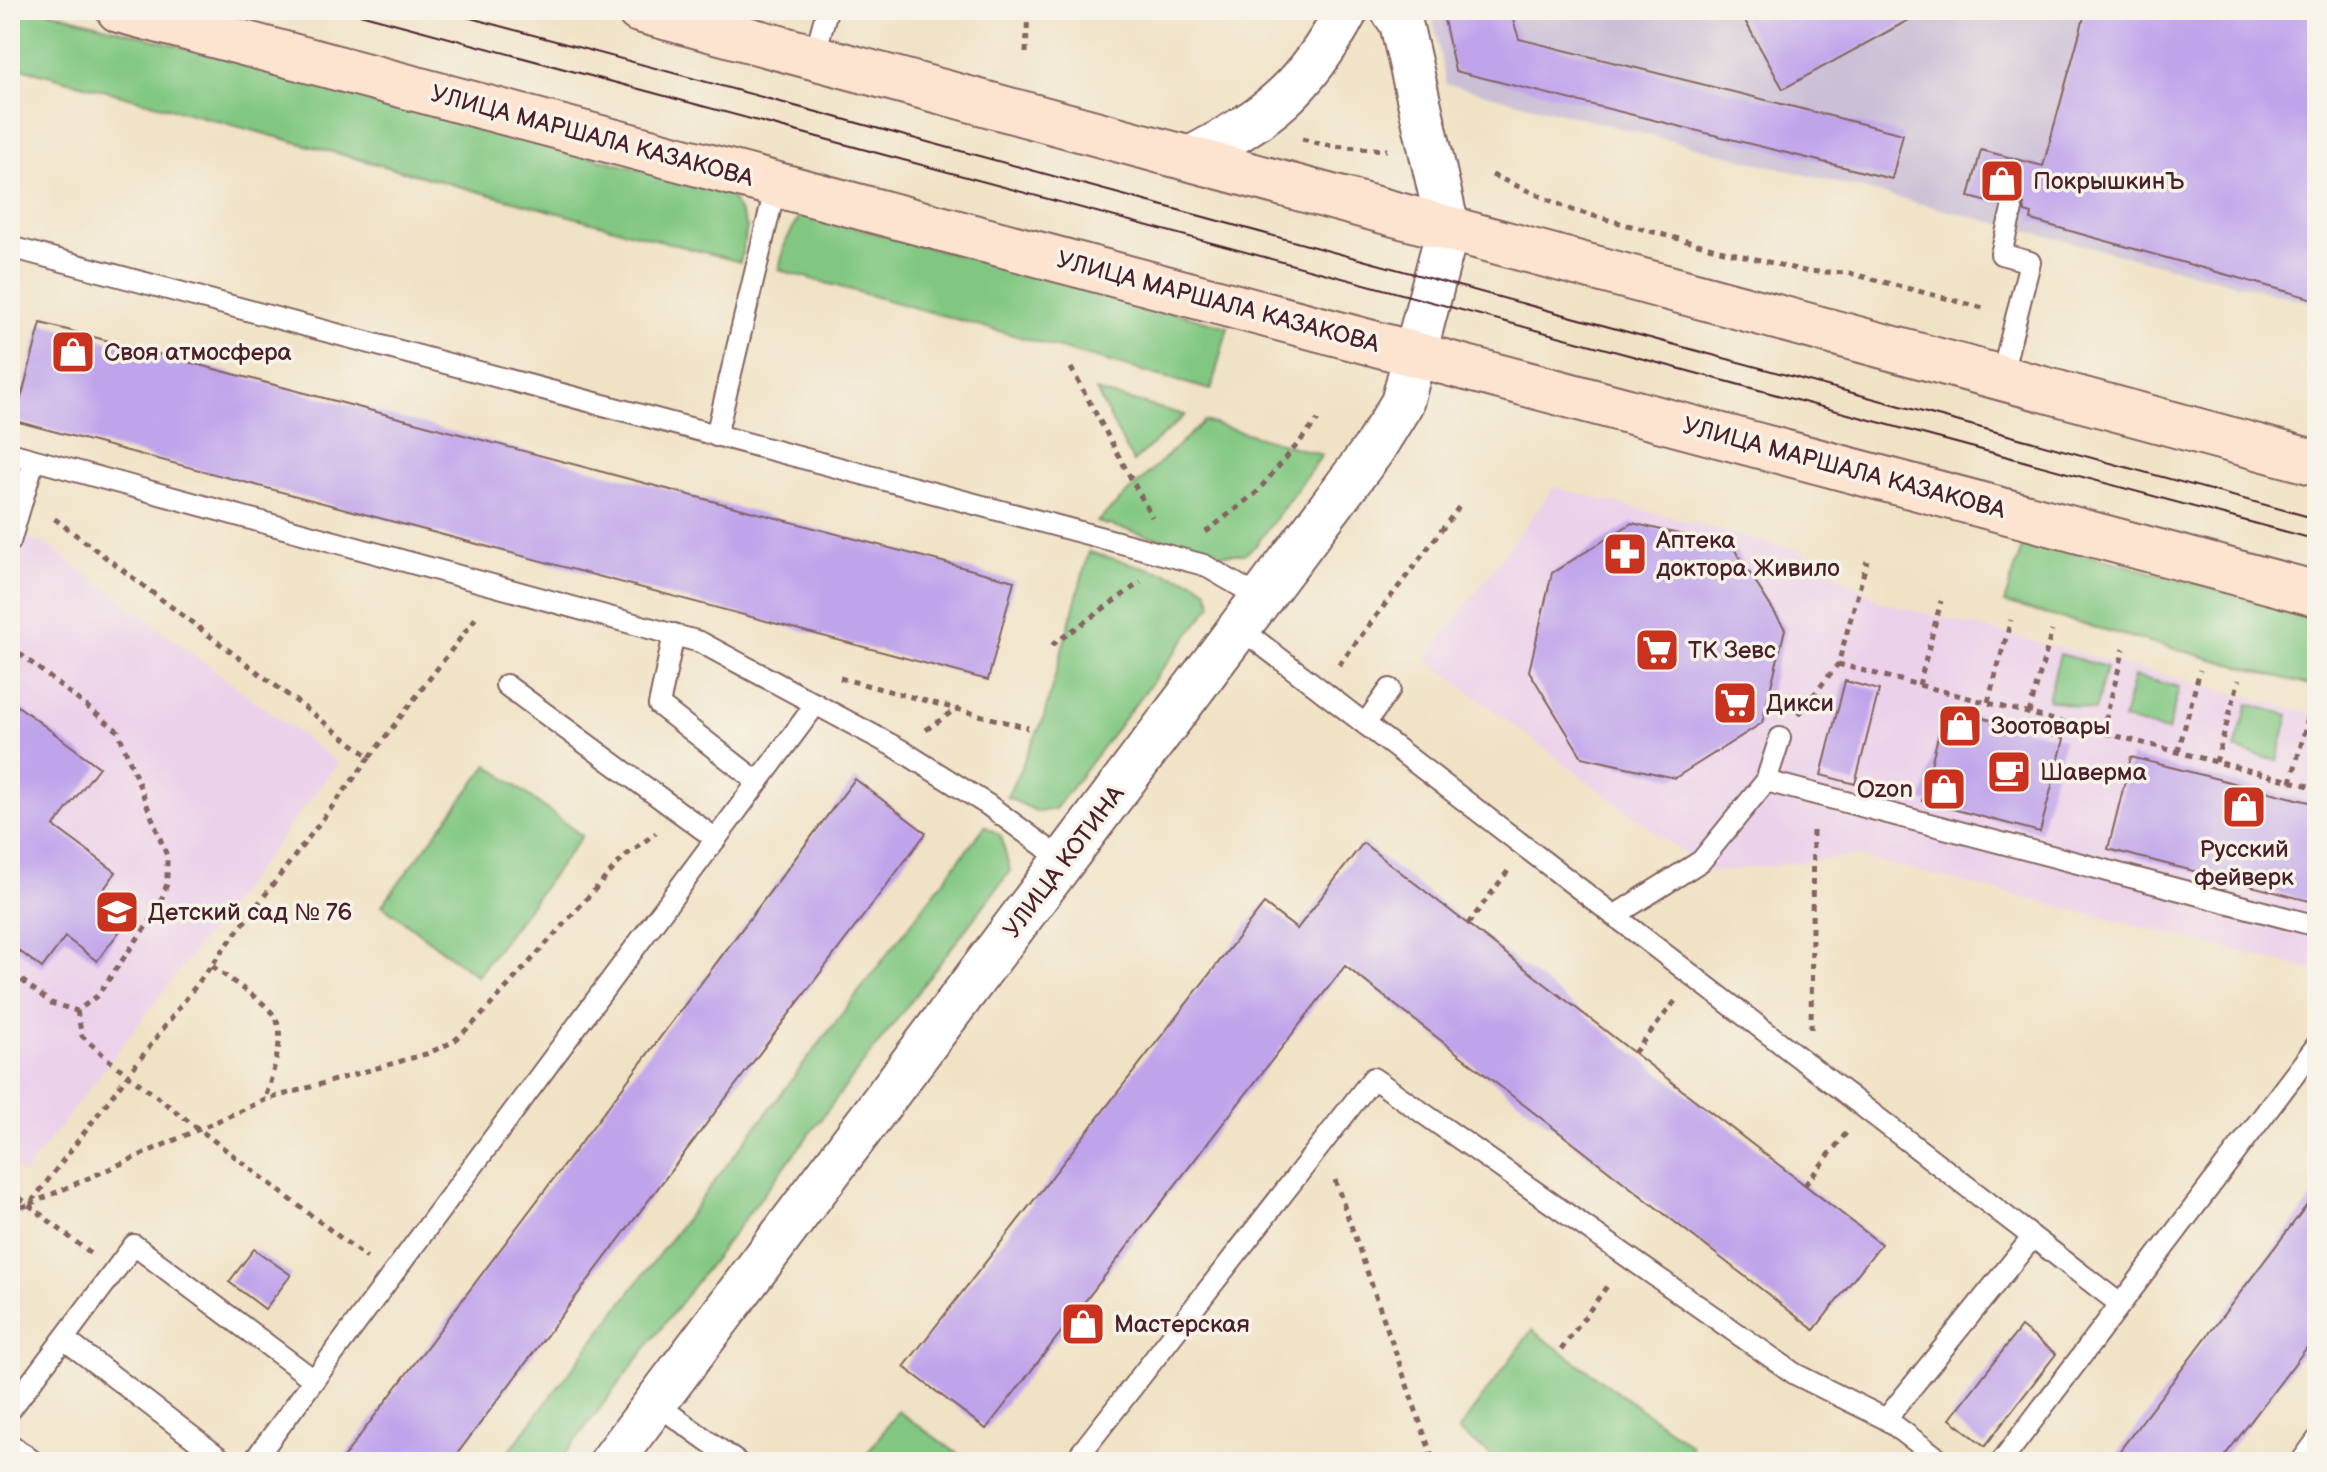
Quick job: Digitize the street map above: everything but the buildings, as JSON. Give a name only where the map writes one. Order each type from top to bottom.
[{"type":"main road","name":"УЛИЦА МАРШАЛА КАЗАКОВА","points":[[119,10],[2317,594]]},
{"type":"main road","points":[[639,10],[2317,463]]},
{"type":"street","points":[[1190,158],[1251,125],[1294,89],[1327,48],[1347,10]]},
{"type":"street","points":[[1398,14],[1448,228]]},
{"type":"street","name":"УЛИЦА КОТИНА","points":[[611,1462],[1373,450],[1402,403],[1448,228]]},
{"type":"lane","points":[[814,57],[827,10]]},
{"type":"lane","points":[[716,436],[776,185]]},
{"type":"lane","points":[[2001,378],[2030,262],[2001,254],[2012,209]]},
{"type":"lane","points":[[10,247],[1174,557],[1224,575],[1251,614],[1320,689],[2120,1304]]},
{"type":"lane","points":[[10,453],[501,585],[700,642],[912,757],[988,805],[1064,861]]},
{"type":"lane","points":[[10,542],[34,460]]},
{"type":"lane","points":[[674,634],[659,705],[758,782]]},
{"type":"lane","points":[[506,685],[716,839]]},
{"type":"lane","points":[[1365,724],[1390,689]]},
{"type":"lane","points":[[253,1462],[816,704]]},
{"type":"lane","points":[[1614,916],[1701,861],[1766,781],[1780,738]]},
{"type":"lane","points":[[1766,781],[2317,926]]},
{"type":"lane","points":[[2001,1462],[2317,1045]]},
{"type":"lane","points":[[1074,1462],[1373,1078],[1795,1374],[1886,1419],[1943,1462]]},
{"type":"lane","points":[[1886,1419],[2032,1238]]},
{"type":"lane","points":[[10,1410],[134,1245],[314,1380]]},
{"type":"lane","points":[[64,1339],[225,1462]]},
{"type":"lane","points":[[655,1403],[737,1462]]},
{"type":"lane","points":[[2301,1462],[2317,1440]]},
{"type":"lane","points":[[10,1444],[34,1462]]},
{"type":"path","points":[[1026,53],[1028,10]]},
{"type":"path","points":[[1288,135],[1331,146],[1389,150]]},
{"type":"path","points":[[1492,175],[1572,210],[1701,245],[1804,271],[1849,273],[2016,317]]},
{"type":"path","points":[[1071,368],[1174,557]]},
{"type":"path","points":[[1199,538],[1256,493],[1318,420]]},
{"type":"path","points":[[24,496],[370,757]]},
{"type":"path","points":[[1320,689],[1459,507]]},
{"type":"path","points":[[1780,738],[1838,664],[1867,561]]},
{"type":"path","points":[[1052,645],[1145,578]]},
{"type":"path","points":[[29,1205],[501,585]]},
{"type":"path","points":[[1919,685],[1941,601]]},
{"type":"path","points":[[1988,702],[2011,620]]},
{"type":"path","points":[[2029,713],[2052,631]]},
{"type":"path","points":[[10,646],[118,731],[167,856],[167,884],[157,911],[97,996],[77,1011]]},
{"type":"path","points":[[2102,732],[2124,649]]},
{"type":"path","points":[[1838,664],[2317,788]]},
{"type":"path","points":[[2178,752],[2200,670]]},
{"type":"path","points":[[835,677],[1028,728]]},
{"type":"path","points":[[2216,762],[2239,680]]},
{"type":"path","points":[[2291,782],[2313,700]]},
{"type":"path","points":[[1811,1068],[1813,794]]},
{"type":"path","points":[[10,1210],[29,1205],[265,1100],[426,1054],[453,1042],[479,1018],[625,856],[681,814]]},
{"type":"path","points":[[1468,924],[1526,848]]},
{"type":"path","points":[[212,966],[270,1007],[280,1024],[281,1047],[265,1100]]},
{"type":"path","points":[[10,971],[51,1003],[77,1011]]},
{"type":"path","points":[[1634,1053],[1694,977]]},
{"type":"path","points":[[77,1011],[82,1036],[128,1076],[391,1276]]},
{"type":"path","points":[[1805,1185],[1864,1109]]},
{"type":"path","points":[[1322,1143],[1434,1462]]},
{"type":"path","points":[[10,1190],[114,1272]]},
{"type":"path","points":[[1561,1350],[1627,1259]]},
{"type":"shaded area","points":[[1431,10],[2317,10],[2317,304],[1446,84]]},
{"type":"shaded area","points":[[1554,487],[1800,551],[1882,602],[2317,715],[2317,971],[1857,856],[1708,872],[1426,659]]},
{"type":"shaded area","name":"Детский сад № 76","points":[[10,535],[46,544],[338,763],[24,1174],[10,1163]]},
{"type":"green space","points":[[10,10],[44,10],[730,194],[747,227],[740,262],[10,65]]},
{"type":"green space","points":[[801,213],[1228,327],[1211,390],[779,270],[785,243]]},
{"type":"green space","points":[[1096,391],[1185,415],[1133,462]]},
{"type":"green space","points":[[1204,421],[1322,455],[1256,545],[1245,554],[1218,554],[1097,522]]},
{"type":"green space","points":[[2025,538],[2317,617],[2317,687],[2004,603]]},
{"type":"green space","points":[[1089,552],[1194,581],[1207,590],[1212,604],[1055,809],[1038,812],[1007,797],[1043,720]]},
{"type":"green space","points":[[2060,654],[2106,667],[2095,711],[2048,699]]},
{"type":"green space","points":[[2134,676],[2179,687],[2168,731],[2123,720]]},
{"type":"green space","points":[[2248,704],[2289,715],[2277,761],[2235,749]]},
{"type":"green space","points":[[488,765],[582,836],[477,976],[382,905]]},
{"type":"green space","points":[[985,826],[1001,836],[1010,871],[559,1462],[501,1462]]},
{"type":"green space","points":[[1532,1330],[1692,1446],[1680,1462],[1501,1462],[1458,1431]]},
{"type":"green space","points":[[898,1411],[969,1462],[861,1462]]},
{"type":"tram line","points":[[345,10],[2317,540]]},
{"type":"tram line","points":[[441,10],[2317,519]]},
{"type":"place","name":"ПокрышкинЪ","points":[[2002,181]]},
{"type":"place","name":"Своя атмосфера","points":[[73,352]]},
{"type":"place","name":"Аптека доктора Живило","points":[[1625,554]]},
{"type":"place","name":"ТК Зевс","points":[[1657,650]]},
{"type":"place","name":"Дикси","points":[[1735,703]]},
{"type":"place","name":"Зоотовары","points":[[1960,726]]},
{"type":"place","name":"Шаверма","points":[[2009,772]]},
{"type":"place","name":"Ozon","points":[[1944,789]]},
{"type":"place","name":"Русский фейверк","points":[[2244,807]]},
{"type":"place","name":"Детский сад № 76","points":[[117,912]]},
{"type":"place","name":"Мастерская","points":[[1083,1324]]}]
